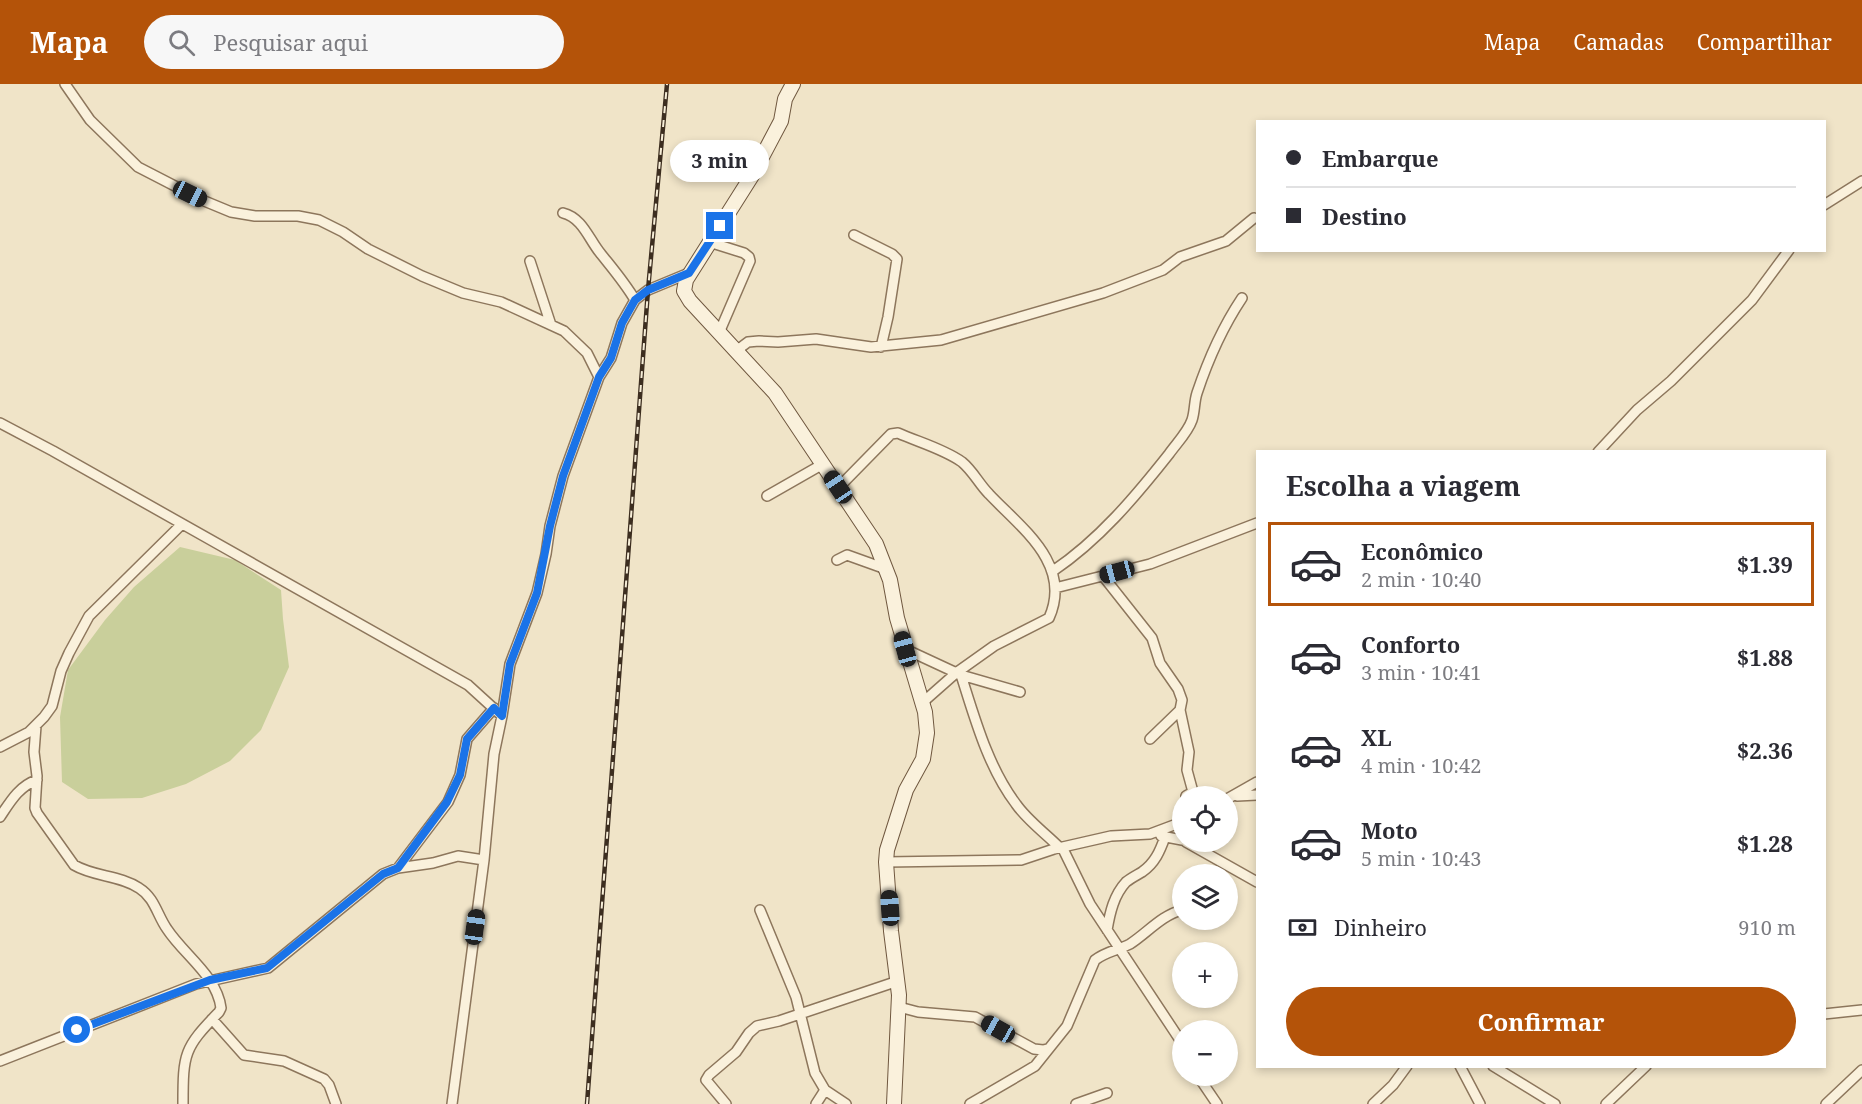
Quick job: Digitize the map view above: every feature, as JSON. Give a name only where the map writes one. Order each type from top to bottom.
[{"type":"street","points":[[65,84],[90,120],[138,167],[231,212],[255,216],[298,216],[319,220],[343,232],[368,249],[422,276],[463,292],[501,302],[564,331],[587,353],[599,377]]},
{"type":"street","points":[[793,84],[785,99],[781,121],[753,174],[689,273],[684,285],[685,294],[774,393],[876,544],[886,569],[905,649],[922,703],[927,733],[924,753],[906,790],[887,850],[886,862],[899,1007],[894,1104]]},
{"type":"street","points":[[1826,204],[1862,182]]},
{"type":"street","points":[[563,213],[573,218],[587,231],[595,247],[617,272],[635,300]]},
{"type":"street","points":[[736,351],[748,342],[816,339],[881,347],[941,340],[1103,293],[1163,270],[1180,257],[1226,241],[1254,218]]},
{"type":"street","points":[[854,235],[892,254],[897,259],[881,347]]},
{"type":"street","points":[[709,242],[744,253],[750,261],[719,333]]},
{"type":"street","points":[[1600,450],[1636,410],[1671,381],[1752,300],[1788,252]]},
{"type":"street","points":[[530,261],[551,325]]},
{"type":"street","points":[[452,1104],[484,860],[494,754],[510,664],[537,593],[550,526],[563,476],[599,377],[611,358],[622,323],[635,300],[648,290],[689,273]]},
{"type":"street","points":[[1053,571],[1095,538],[1141,488],[1181,438],[1192,422],[1196,394],[1221,331],[1242,298]]},
{"type":"street","points":[[0,423],[468,685],[502,716]]},
{"type":"street","points":[[838,487],[891,434],[898,433],[961,461],[989,495],[1017,520],[1039,547],[1053,571],[1055,588],[1051,614],[1046,621],[994,646],[922,703]]},
{"type":"street","points":[[766,496],[823,464]]},
{"type":"street","points":[[1055,588],[1150,564],[1256,523]]},
{"type":"street","points":[[0,747],[36,726],[52,706],[65,662],[89,616],[182,524]]},
{"type":"street","points":[[837,560],[848,555],[886,569]]},
{"type":"street","points":[[1103,576],[1152,638],[1160,663],[1178,689],[1183,705],[1150,739]]},
{"type":"street","points":[[905,649],[958,674],[1020,692]]},
{"type":"street","points":[[958,674],[986,748],[1008,794],[1017,807],[1060,847],[1107,930],[1172,1028]]},
{"type":"street","points":[[398,868],[447,802],[460,775],[467,739],[494,708]]},
{"type":"street","points":[[1180,710],[1189,752],[1187,770],[1193,786]]},
{"type":"street","points":[[36,726],[34,752],[37,813],[70,861],[80,868],[133,884],[151,898],[167,929],[210,980],[222,1008],[188,1049],[183,1071],[183,1104]]},
{"type":"street","points":[[0,817],[26,784],[37,780]]},
{"type":"street","points":[[1238,793],[1256,783]]},
{"type":"street","points":[[1238,796],[1256,795]]},
{"type":"street","points":[[1150,834],[1172,826]]},
{"type":"street","points":[[886,862],[1021,860],[1060,847],[1111,836],[1150,834],[1172,838]]},
{"type":"street","points":[[1107,930],[1110,911],[1117,896],[1127,880],[1152,864],[1161,850],[1165,837]]},
{"type":"street","points":[[1204,852],[1256,881]]},
{"type":"street","points":[[0,1061],[210,980],[267,968],[383,874],[398,868],[433,863],[458,856],[484,860]]},
{"type":"street","points":[[760,910],[796,997],[811,1065],[825,1090],[846,1104]]},
{"type":"street","points":[[970,1104],[1030,1070],[1070,1020],[1095,960],[1140,937],[1172,913]]},
{"type":"street","points":[[726,1104],[706,1080],[736,1052],[749,1033],[757,1026],[898,981]]},
{"type":"street","points":[[899,1007],[918,1012],[975,1017],[1034,1049],[1047,1049]]},
{"type":"street","points":[[1826,1014],[1862,1010]]},
{"type":"street","points":[[212,1019],[244,1055],[284,1061],[324,1079],[329,1085],[336,1104]]},
{"type":"street","points":[[1373,1104],[1393,1085],[1406,1068]]},
{"type":"street","points":[[1461,1068],[1480,1104]]},
{"type":"street","points":[[1496,1068],[1555,1104]]},
{"type":"street","points":[[1606,1104],[1644,1068]]},
{"type":"street","points":[[1826,1104],[1862,1070]]},
{"type":"street","points":[[1205,1086],[1217,1104]]},
{"type":"street","points":[[816,1104],[825,1090]]},
{"type":"street","points":[[1076,1104],[1107,1093]]},
{"type":"green space","points":[[180,547],[235,560],[281,590],[289,667],[261,730],[230,761],[186,784],[142,798],[88,799],[62,782],[60,717],[68,670],[105,620],[134,587]]},
{"type":"railway","points":[[587,1104],[648,290],[667,84]]},
{"type":"route","points":[[77,1030],[210,980],[267,968],[383,874],[398,868],[447,802],[460,775],[470,733],[494,708],[502,716],[510,664],[537,593],[550,526],[563,476],[599,377],[611,358],[622,323],[635,300],[648,290],[689,273],[720,226]]}]
